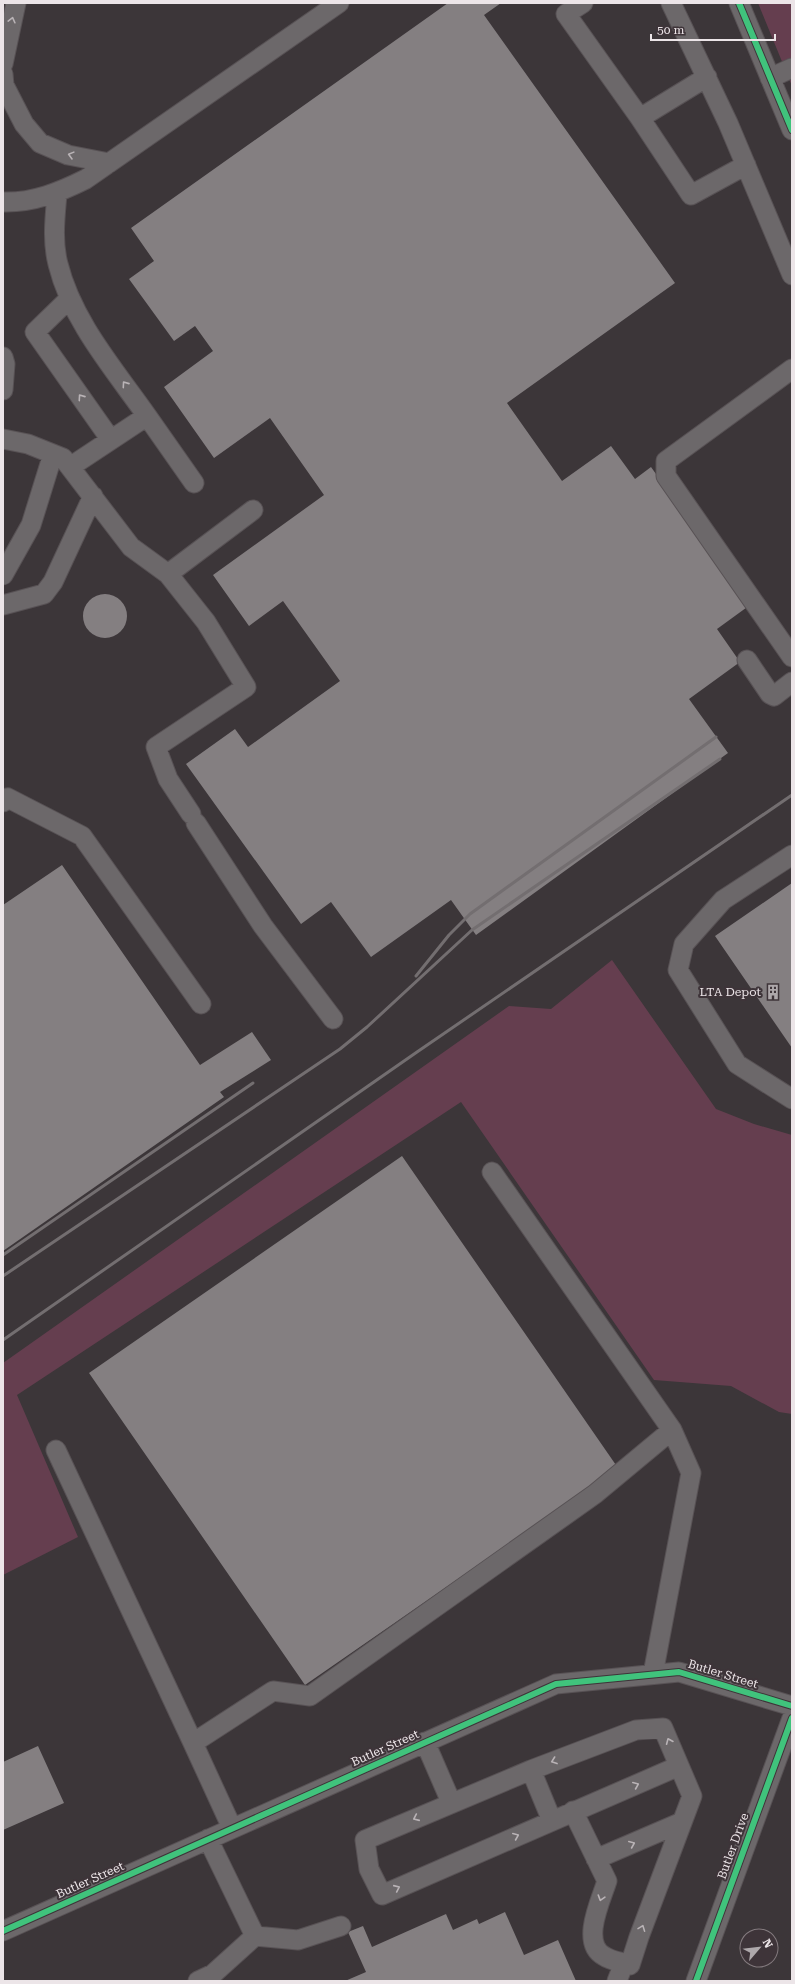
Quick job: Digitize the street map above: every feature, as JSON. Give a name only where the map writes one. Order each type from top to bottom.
[{"type":"street","points":[[3,64],[16,3]]},
{"type":"street","points":[[3,202],[15,203],[57,194],[86,179],[339,3]]},
{"type":"street","points":[[583,3],[566,14],[640,118],[691,195],[746,165]]},
{"type":"street","points":[[671,3],[707,77],[792,275]]},
{"type":"street","points":[[739,3],[792,130]]},
{"type":"street","points":[[770,78],[792,68]]},
{"type":"street","points":[[3,74],[4,85],[24,124],[40,143],[68,155],[109,164]]},
{"type":"street","points":[[640,118],[707,77]]},
{"type":"street","points":[[57,194],[54,231],[57,263],[70,298],[87,329],[194,483]]},
{"type":"street","points":[[70,298],[35,332],[111,440]]},
{"type":"street","points":[[3,357],[5,364],[3,390]]},
{"type":"street","points":[[792,369],[666,461],[666,476],[792,657]]},
{"type":"street","points":[[70,468],[147,416]]},
{"type":"street","points":[[3,439],[28,444],[63,458],[131,547],[168,574],[206,622],[246,687],[156,747],[168,779],[263,926],[333,1019]]},
{"type":"street","points":[[3,575],[31,525],[53,454]]},
{"type":"street","points":[[3,605],[44,594],[53,582],[93,496]]},
{"type":"street","points":[[168,574],[253,510]]},
{"type":"street","points":[[747,660],[770,694],[774,696],[791,685]]},
{"type":"street","points":[[3,802],[8,798],[82,836],[201,1004]]},
{"type":"street","points":[[792,854],[723,900],[684,944],[678,970],[737,1064],[792,1098]]},
{"type":"street","points":[[492,1172],[672,1430],[691,1473],[653,1674]]},
{"type":"street","points":[[193,1743],[274,1691],[310,1696],[595,1494],[672,1430]]},
{"type":"street","points":[[56,1450],[232,1828]]},
{"type":"street","name":"Butler Street","points":[[3,1931],[556,1684],[678,1672],[792,1706]]},
{"type":"street","name":"Butler Drive","points":[[696,1981],[792,1718]]},
{"type":"street","points":[[573,1811],[606,1881],[591,1930],[597,1950],[603,1956],[630,1965],[692,1796],[663,1728],[636,1730],[451,1802],[365,1840],[369,1869],[382,1895],[552,1820],[573,1811],[679,1766]]},
{"type":"street","points":[[426,1742],[451,1802]]},
{"type":"street","points":[[530,1770],[552,1820]]},
{"type":"street","points":[[596,1859],[682,1822]]},
{"type":"street","points":[[208,1840],[255,1936]]},
{"type":"street","points":[[198,1981],[213,1974],[255,1936],[298,1940],[341,1926]]},
{"type":"street","points":[[617,1981],[624,1963]]},
{"type":"shaded area","points":[[758,3],[792,3],[792,86]]},
{"type":"shaded area","points":[[612,960],[716,1109],[754,1124],[792,1135],[792,1414],[779,1412],[731,1386],[654,1380],[461,1102],[17,1395],[78,1537],[3,1575],[3,1363],[509,1006],[551,1009]]},
{"type":"building","points":[[448,3],[501,3],[484,15],[675,283],[507,403],[562,481],[611,446],[635,479],[651,467],[750,605],[717,629],[740,662],[689,699],[728,753],[476,935],[451,900],[371,957],[331,902],[301,924],[186,764],[235,729],[248,747],[340,681],[283,601],[249,626],[213,575],[324,495],[270,418],[214,458],[164,387],[213,351],[195,326],[174,341],[129,279],[154,261],[131,228]]},
{"type":"building","points":[[105,594],[117,598],[123,604],[127,616],[123,628],[117,634],[105,638],[93,634],[87,628],[83,616],[87,604],[93,598]]},
{"type":"building","points":[[62,865],[200,1065],[252,1032],[271,1060],[220,1092],[224,1097],[3,1251],[3,905]]},
{"type":"building","name":"LTA Depot","points":[[792,883],[792,1048],[715,936]]},
{"type":"building","points":[[402,1156],[618,1468],[305,1685],[89,1373]]},
{"type":"building","points":[[38,1746],[64,1803],[3,1830],[3,1762]]},
{"type":"building","points":[[505,1912],[524,1955],[558,1940],[576,1981],[345,1981],[366,1972],[348,1932],[363,1926],[372,1947],[446,1914],[453,1930],[477,1919],[479,1924]]},
{"type":"railway","points":[[416,976],[449,935],[470,914],[716,737]]},
{"type":"railway","points":[[3,1276],[340,1049],[367,1027],[472,930],[720,759]]},
{"type":"railway","points":[[3,1340],[417,1052],[792,795]]},
{"type":"railway","points":[[3,1255],[253,1083]]},
{"type":"cycle path","points":[[739,3],[792,130]]},
{"type":"cycle path","points":[[3,1931],[556,1684],[679,1672],[792,1706]]},
{"type":"cycle path","points":[[696,1981],[792,1718]]},
{"type":"place","name":"LTA Depot","points":[[773,992]]}]
